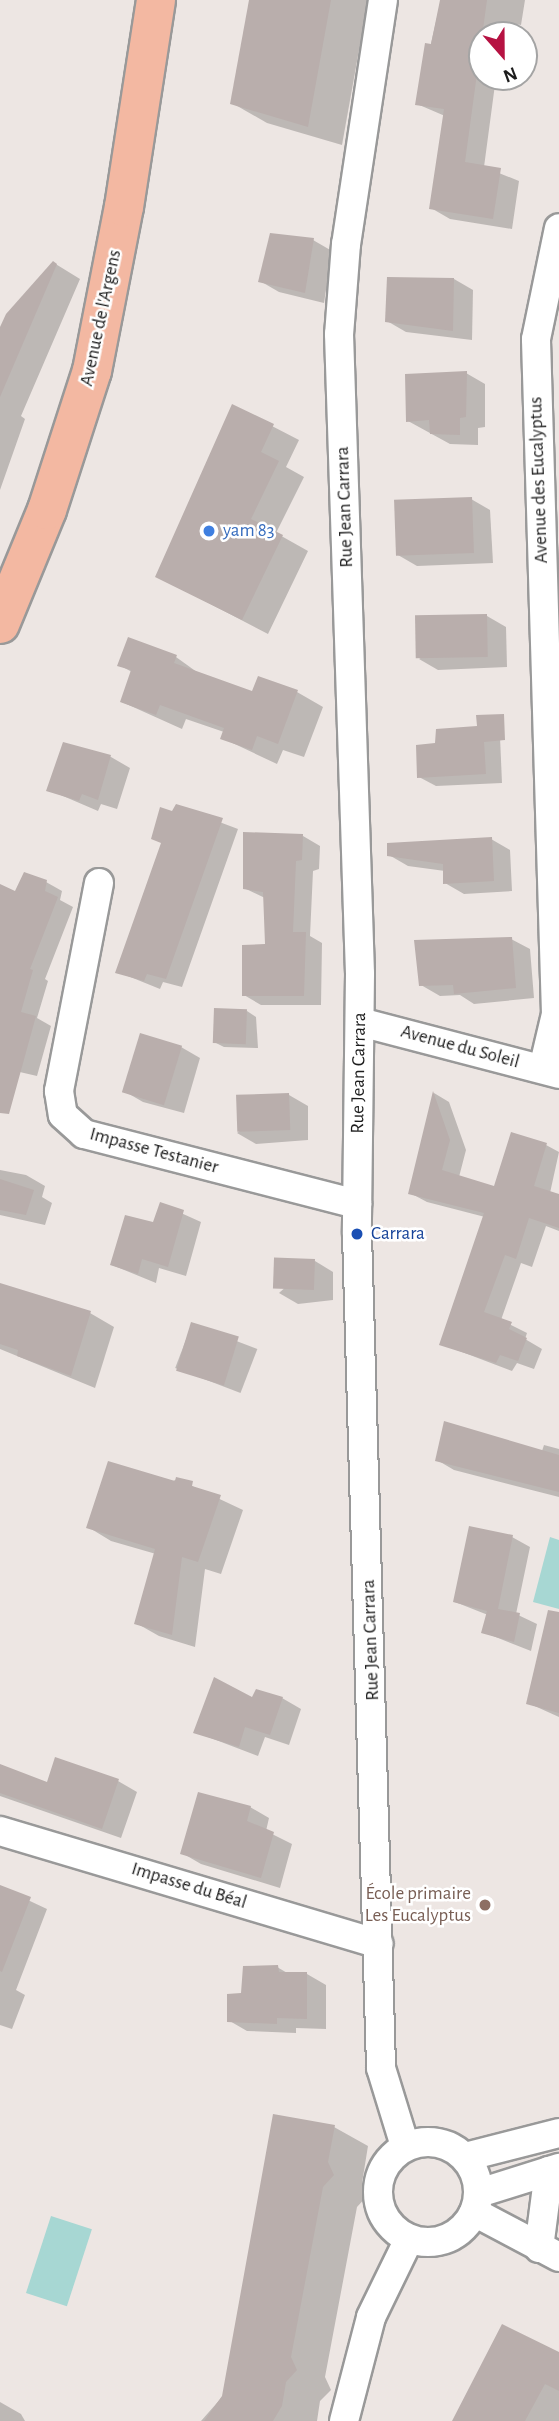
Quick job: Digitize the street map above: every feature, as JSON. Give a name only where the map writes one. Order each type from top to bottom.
[{"type":"main road","name":"Avenue de l'Argens","points":[[0,624],[47,510],[92,371],[124,207],[156,0]]},
{"type":"street","name":"Rue Jean Carrara","points":[[383,0],[346,244],[339,334],[360,1022],[357,1204],[382,2067],[405,2146]]},
{"type":"street","name":"Avenue des Eucalyptus","points":[[551,1072],[556,1014],[536,339],[559,228]]},
{"type":"street","name":"Impasse Testanier","points":[[99,883],[59,1091],[63,1115],[84,1134],[357,1204]]},
{"type":"street","name":"Avenue du Soleil","points":[[360,1022],[551,1072]]},
{"type":"street","name":"Impasse du Béal","points":[[0,1831],[378,1944]]},
{"type":"street","points":[[465,2157],[559,2133]]},
{"type":"street","points":[[426,2141],[447,2145],[465,2157],[475,2173],[476,2202],[463,2228],[445,2239],[409,2239],[388,2222],[377,2198],[378,2179],[388,2160],[405,2146],[426,2141]]},
{"type":"street","points":[[476,2202],[554,2169],[549,2252]]},
{"type":"street","points":[[476,2202],[549,2252]]},
{"type":"street","points":[[344,2421],[371,2317],[409,2239]]},
{"type":"water","points":[[550,1537],[559,1540],[559,1609],[533,1602]]},
{"type":"water","points":[[51,2216],[92,2229],[67,2306],[26,2293]]},
{"type":"building","points":[[249,0],[331,0],[308,127],[230,104]]},
{"type":"building","points":[[440,0],[487,0],[484,21],[468,21],[468,91],[475,91],[465,162],[501,168],[493,219],[429,209],[444,109],[415,105],[425,43],[431,44]]},
{"type":"building","points":[[270,233],[314,238],[305,293],[258,282]]},
{"type":"building","points":[[53,261],[57,264],[0,397],[0,327],[6,314]]},
{"type":"building","points":[[387,277],[454,278],[453,331],[385,322]]},
{"type":"building","points":[[467,371],[466,417],[460,418],[460,435],[430,434],[429,420],[406,422],[405,374]]},
{"type":"building","points":[[232,404],[274,424],[261,452],[279,461],[251,519],[283,535],[242,620],[155,577]]},
{"type":"building","points":[[472,497],[474,553],[396,556],[394,500]]},
{"type":"building","points":[[487,614],[488,657],[416,658],[415,615]]},
{"type":"building","points":[[128,637],[177,655],[174,663],[252,691],[258,676],[298,690],[278,744],[257,736],[252,750],[220,739],[224,728],[160,705],[156,715],[120,702],[131,670],[117,666]]},
{"type":"building","points":[[504,714],[505,740],[484,742],[486,774],[417,778],[416,745],[435,743],[436,729],[477,726],[476,715]]},
{"type":"building","points":[[63,742],[111,755],[98,800],[82,794],[79,801],[46,791]]},
{"type":"building","points":[[176,804],[223,818],[166,979],[147,974],[144,981],[115,973],[161,843],[151,839],[160,807],[172,811]]},
{"type":"building","points":[[243,832],[303,834],[302,860],[296,861],[293,932],[306,932],[304,996],[242,996],[242,945],[265,944],[263,892],[243,889]]},
{"type":"building","points":[[492,837],[494,881],[443,884],[443,864],[387,856],[387,843]]},
{"type":"building","points":[[24,872],[47,880],[45,891],[58,897],[30,969],[33,970],[21,1012],[36,1016],[9,1114],[0,1113],[0,884],[15,891]]},
{"type":"building","points":[[512,937],[516,988],[454,994],[453,985],[419,986],[414,940]]},
{"type":"building","points":[[214,1008],[247,1009],[246,1044],[213,1043]]},
{"type":"building","points":[[140,1033],[182,1046],[164,1105],[122,1092]]},
{"type":"building","points":[[433,1091],[450,1140],[442,1170],[494,1186],[511,1132],[547,1143],[534,1186],[559,1194],[559,1228],[529,1218],[516,1259],[505,1255],[484,1312],[512,1322],[509,1329],[527,1338],[518,1361],[500,1355],[496,1363],[439,1345],[484,1213],[408,1194]]},
{"type":"building","points":[[289,1093],[290,1130],[237,1132],[236,1095]]},
{"type":"building","points":[[0,1179],[34,1190],[26,1215],[0,1210]]},
{"type":"building","points":[[160,1202],[184,1210],[168,1267],[142,1259],[138,1274],[110,1265],[125,1215],[153,1222]]},
{"type":"building","points":[[274,1258],[315,1259],[314,1290],[273,1289]]},
{"type":"building","points":[[0,1283],[91,1311],[71,1376],[17,1356],[18,1350],[0,1344]]},
{"type":"building","points":[[191,1322],[239,1337],[224,1385],[176,1371]]},
{"type":"building","points":[[444,1421],[559,1455],[559,1492],[435,1461]]},
{"type":"building","points":[[108,1461],[175,1481],[176,1477],[193,1481],[192,1486],[221,1495],[198,1562],[182,1557],[172,1635],[134,1624],[155,1549],[86,1528]]},
{"type":"building","points":[[469,1526],[513,1535],[498,1609],[520,1613],[514,1642],[481,1633],[487,1611],[453,1602]]},
{"type":"building","points":[[548,1610],[559,1612],[559,1713],[526,1704]]},
{"type":"building","points":[[214,1677],[252,1697],[256,1689],[283,1697],[270,1735],[245,1727],[239,1747],[193,1733]]},
{"type":"building","points":[[55,1757],[119,1779],[102,1829],[0,1793],[0,1764],[47,1782]]},
{"type":"building","points":[[198,1792],[251,1806],[247,1821],[274,1832],[261,1878],[180,1854]]},
{"type":"building","points":[[0,1885],[31,1897],[2,1972],[0,1971]]},
{"type":"building","points":[[278,1965],[279,1972],[307,1972],[307,2019],[277,2018],[277,2024],[227,2022],[227,1994],[241,1993],[243,1966]]},
{"type":"building","points":[[273,2114],[335,2125],[328,2162],[334,2175],[323,2187],[291,2357],[297,2370],[286,2382],[282,2406],[273,2421],[204,2421],[222,2396]]},
{"type":"building","points":[[502,2324],[559,2352],[559,2391],[545,2384],[525,2421],[452,2421]]},
{"type":"place","name":"yam 83","points":[[209,531]]},
{"type":"place","name":"Carrara","points":[[357,1234]]},
{"type":"place","name":"École primaire Les Eucalyptus","points":[[485,1905]]}]
